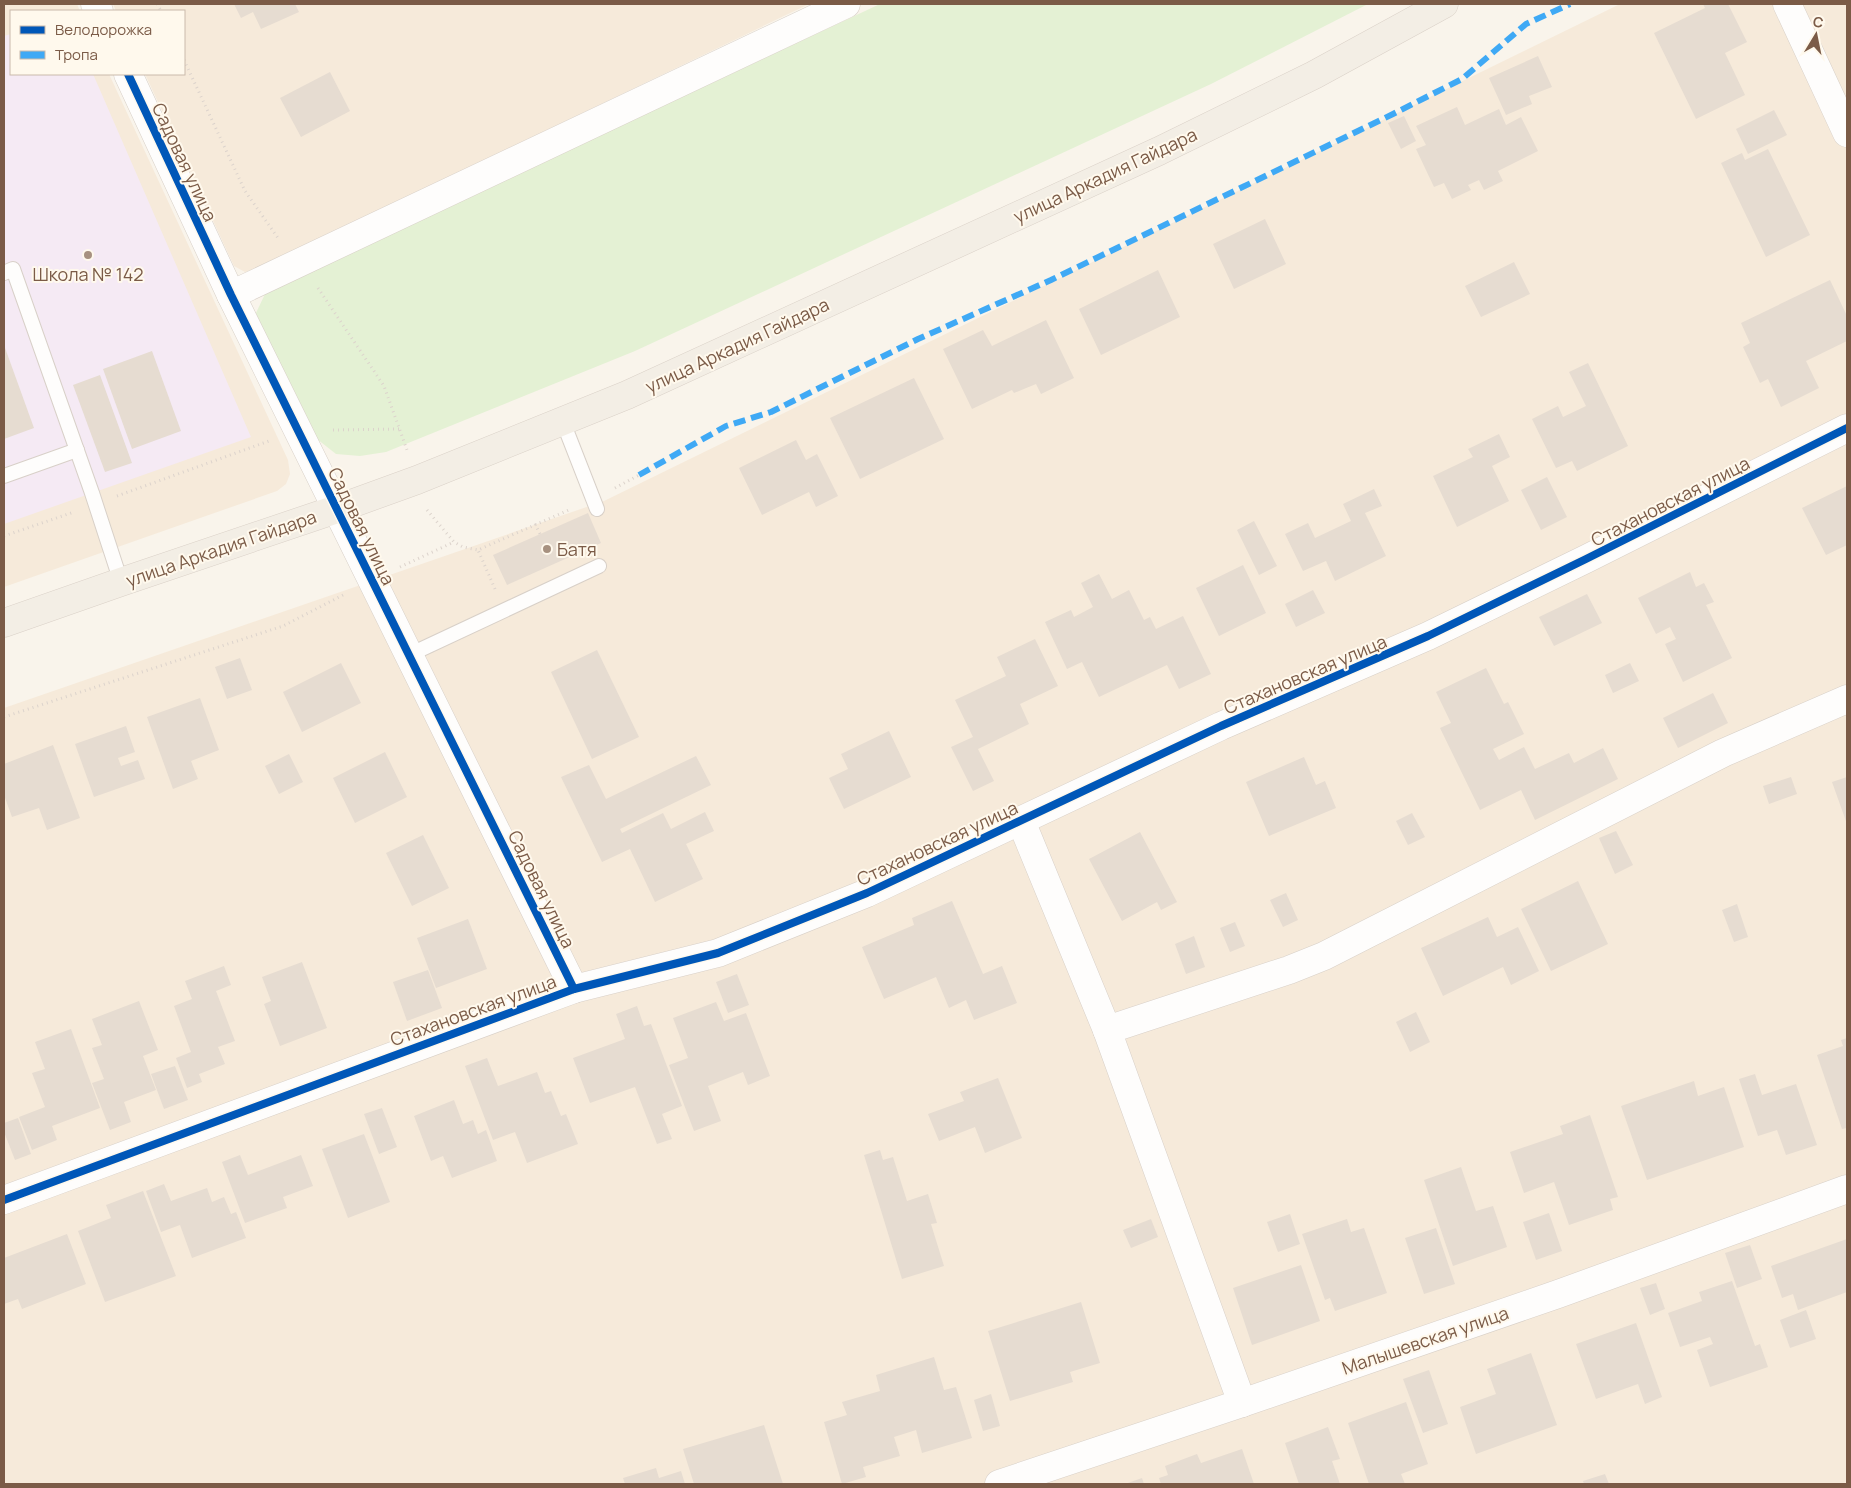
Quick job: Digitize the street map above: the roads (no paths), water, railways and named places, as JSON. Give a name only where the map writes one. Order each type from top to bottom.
[{"type":"main road","name":"улица Аркадия Гайдара","points":[[4,623],[337,510],[563,422],[679,373],[1159,151],[1314,75],[1444,4]]},
{"type":"street","points":[[231,295],[846,4]]},
{"type":"street","points":[[1787,4],[1847,133]]},
{"type":"street","name":"Садовая улица","points":[[128,75],[231,295],[574,989]]},
{"type":"street","name":"Стахановская улица","points":[[4,1200],[574,989],[718,953],[867,893],[1221,726],[1428,636],[1595,555],[1847,428]]},
{"type":"street","points":[[1108,1030],[1289,970],[1324,956],[1723,753],[1847,699]]},
{"type":"street","points":[[1021,821],[1108,1030],[1242,1403]]},
{"type":"street","name":"Малышевская улица","points":[[999,1484],[1242,1403],[1558,1294],[1847,1189]]},
{"type":"lane","points":[[4,273],[13,269],[96,504],[121,582]]},
{"type":"lane","points":[[563,422],[595,504]]},
{"type":"lane","points":[[4,476],[77,450]]},
{"type":"lane","points":[[409,655],[599,566]]},
{"type":"place","name":"Школа № 142","points":[[88,255]]},
{"type":"place","name":"Батя","points":[[547,549]]}]
